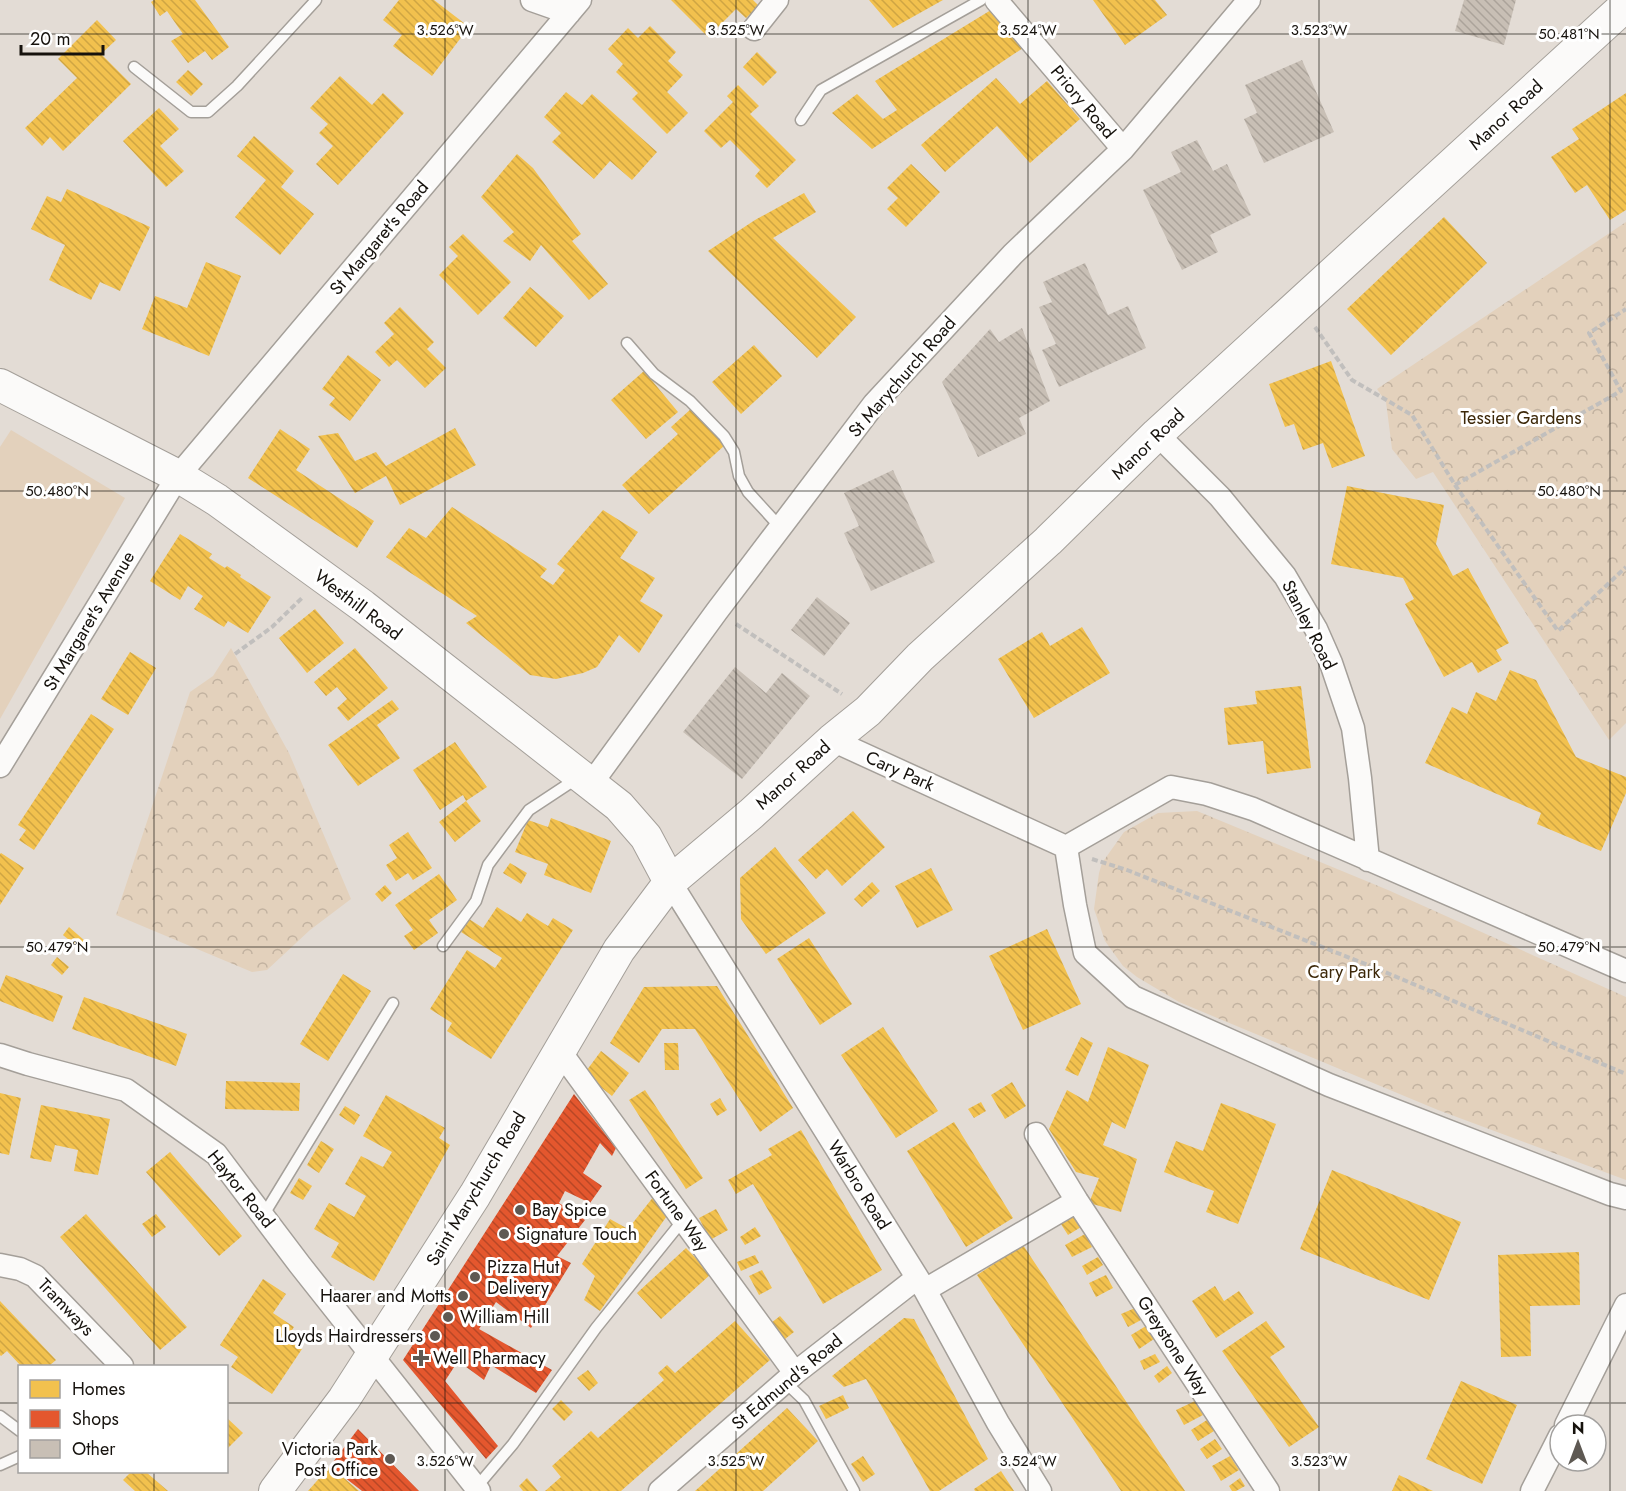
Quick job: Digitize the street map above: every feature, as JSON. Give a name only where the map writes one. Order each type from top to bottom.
[{"type":"street","points":[[532,0],[574,7]]},
{"type":"street","points":[[754,29],[777,0]]},
{"type":"street","name":"Priory Road","points":[[996,0],[1123,149]]},
{"type":"street","name":"St Marychurch Road","points":[[586,780],[874,404],[1012,254],[1123,149],[1249,0]]},
{"type":"street","name":"Manor Road","points":[[670,882],[867,711],[920,657],[1048,541],[1157,434],[1626,5]]},
{"type":"street","name":"St Margaret's Road","points":[[178,476],[574,7]]},
{"type":"street","name":"Westhill Road","points":[[0,385],[178,476],[217,500],[363,606],[619,806],[646,837],[670,882]]},
{"type":"street","name":"Stanley Road","points":[[1157,434],[1220,497],[1285,576],[1316,629],[1331,663],[1353,728],[1368,860]]},
{"type":"street","name":"St Margaret's Avenue","points":[[0,766],[178,476]]},
{"type":"street","name":"Cary Park","points":[[832,740],[1066,847]]},
{"type":"street","points":[[1626,971],[1253,809],[1207,794],[1171,787],[1066,847],[1085,953],[1133,997],[1329,1085],[1610,1194],[1626,1197]]},
{"type":"street","name":"Saint Marychurch Road","points":[[275,1491],[344,1399],[475,1195],[619,950],[670,882]]},
{"type":"street","name":"Warbro Road","points":[[670,882],[921,1284],[998,1424],[1040,1491]]},
{"type":"street","name":"Fortune Way","points":[[559,1050],[683,1220],[790,1378]]},
{"type":"street","name":"Haytor Road","points":[[0,1055],[126,1090],[216,1154],[476,1490]]},
{"type":"street","name":"Greystone Way","points":[[1036,1134],[1077,1201],[1268,1491]]},
{"type":"street","points":[[921,1284],[1077,1201]]},
{"type":"street","name":"Tramways","points":[[0,1265],[20,1269],[36,1276],[121,1365]]},
{"type":"street","name":"St Edmund's Road","points":[[660,1491],[790,1378],[921,1284]]},
{"type":"street","points":[[1572,1413],[1626,1305]]},
{"type":"street","points":[[1532,1491],[1548,1460]]},
{"type":"lane","points":[[134,67],[191,112],[208,112],[237,86],[316,0]]},
{"type":"lane","points":[[801,120],[821,90],[981,0]]},
{"type":"lane","points":[[627,343],[654,374],[690,401],[724,436],[734,452],[739,476],[747,492],[781,528]]},
{"type":"lane","points":[[444,946],[476,901],[488,865],[529,810],[586,780]]},
{"type":"lane","points":[[263,1216],[393,1003]]},
{"type":"lane","points":[[476,1490],[513,1444],[596,1328],[683,1220]]},
{"type":"lane","points":[[790,1378],[854,1491]]},
{"type":"lane","points":[[0,1416],[18,1430]]},
{"type":"lane","points":[[0,1465],[18,1457]]},
{"type":"path","points":[[1299,305],[1352,380],[1412,415],[1455,485],[1558,631],[1626,567]]},
{"type":"path","points":[[1455,485],[1621,391],[1588,333],[1626,309]]},
{"type":"path","points":[[235,654],[272,627],[323,578]]},
{"type":"path","points":[[717,611],[867,711]]},
{"type":"path","points":[[1066,847],[1373,968],[1626,1074]]},
{"type":"green space","name":"Tessier Gardens","points":[[1626,222],[1626,723],[1609,740],[1433,472],[1416,479],[1392,449],[1386,402],[1377,389]]},
{"type":"green space","points":[[11,430],[125,498],[0,719],[0,447]]},
{"type":"green space","points":[[231,648],[289,753],[351,899],[310,930],[267,970],[252,972],[116,915],[190,692],[213,676]]},
{"type":"green space","name":"Cary Park","points":[[1197,811],[1388,890],[1626,997],[1626,1180],[1438,1110],[1179,1002],[1123,966],[1105,941],[1094,909],[1102,863],[1124,832],[1158,813]]},
{"type":"building: Homes","points":[[154,0],[195,0],[229,47],[212,60],[205,51],[188,63],[171,41],[183,34],[167,11],[160,16],[151,2]]},
{"type":"building: Homes","points":[[399,0],[434,0],[469,27],[432,76],[393,46],[402,35],[383,20]]},
{"type":"building: Homes","points":[[671,0],[753,0],[759,6],[746,18],[736,9],[708,37]]},
{"type":"building: Homes","points":[[869,0],[943,0],[893,28]]},
{"type":"building: Homes","points":[[1093,0],[1155,0],[1167,15],[1125,45]]},
{"type":"building: Homes","points":[[991,10],[1023,48],[872,149],[832,113],[857,94],[883,119],[897,110],[875,81]]},
{"type":"building: Homes","points":[[97,20],[116,40],[101,54],[131,84],[63,151],[50,137],[42,146],[25,128],[77,78],[58,59]]},
{"type":"building: Homes","points":[[650,26],[676,52],[668,61],[683,75],[667,92],[688,113],[667,134],[632,99],[638,93],[616,72],[623,64],[608,49],[628,28],[638,38]]},
{"type":"building: Homes","points":[[757,52],[777,72],[763,86],[743,67]]},
{"type":"building: Homes","points":[[188,70],[203,84],[191,96],[176,82]]},
{"type":"building: Homes","points":[[340,76],[372,105],[383,93],[404,113],[338,185],[316,164],[333,146],[319,133],[328,124],[310,108]]},
{"type":"building: Homes","points":[[996,78],[1020,104],[1047,81],[1080,119],[1030,163],[997,126],[945,172],[921,145]]},
{"type":"building: Homes","points":[[738,85],[759,106],[750,114],[796,160],[767,188],[755,176],[760,170],[730,140],[721,148],[704,131],[733,102],[727,96]]},
{"type":"building: Homes","points":[[566,92],[582,105],[592,94],[657,152],[632,180],[610,161],[594,179],[552,142],[561,133],[544,117]]},
{"type":"building: Homes","points":[[1626,93],[1626,210],[1610,220],[1587,185],[1575,193],[1551,157],[1579,139],[1572,129]]},
{"type":"building: Homes","points":[[159,108],[179,129],[160,146],[184,171],[166,187],[123,141]]},
{"type":"building: Homes","points":[[254,136],[294,171],[281,187],[314,214],[280,255],[235,217],[266,180],[237,156]]},
{"type":"building: Homes","points":[[517,154],[533,168],[581,234],[572,241],[608,284],[589,300],[541,245],[530,261],[503,241],[514,232],[481,197]]},
{"type":"building: Homes","points":[[911,164],[940,192],[906,227],[887,209],[898,198],[887,188]]},
{"type":"building: Homes","points":[[67,189],[150,227],[120,291],[100,282],[91,300],[49,280],[65,245],[31,229],[47,196],[61,202]]},
{"type":"building: Homes","points":[[804,193],[816,212],[773,238],[856,317],[817,358],[708,251],[755,220]]},
{"type":"building: Homes","points":[[1444,217],[1487,263],[1391,355],[1347,309]]},
{"type":"building: Homes","points":[[463,234],[511,282],[478,315],[439,275],[458,256],[449,247]]},
{"type":"building: Homes","points":[[206,262],[241,276],[209,356],[142,329],[155,296],[187,308]]},
{"type":"building: Homes","points":[[530,287],[564,316],[536,347],[503,318]]},
{"type":"building: Homes","points":[[400,307],[434,342],[427,349],[446,368],[425,388],[397,360],[389,367],[375,352],[394,334],[384,323]]},
{"type":"building: Homes","points":[[754,345],[782,376],[741,414],[712,382]]},
{"type":"building: Homes","points":[[348,355],[381,380],[350,421],[329,405],[335,398],[322,389]]},
{"type":"building: Homes","points":[[1331,361],[1365,456],[1332,468],[1323,443],[1303,450],[1294,424],[1285,427],[1269,384]]},
{"type":"building: Homes","points":[[644,371],[678,412],[646,439],[611,400]]},
{"type":"building: Homes","points":[[692,408],[725,445],[649,514],[622,485],[678,434],[671,427]]},
{"type":"building: Homes","points":[[455,428],[476,465],[400,505],[386,476],[355,493],[318,436],[338,433],[355,461],[376,452],[386,466]]},
{"type":"building: Homes","points":[[280,429],[310,449],[296,470],[374,521],[357,548],[248,478]]},
{"type":"building: Homes","points":[[1347,486],[1444,505],[1436,544],[1453,576],[1468,568],[1509,643],[1496,650],[1502,660],[1478,673],[1472,662],[1444,677],[1405,604],[1414,599],[1403,578],[1331,564]]},
{"type":"building: Homes","points":[[452,507],[547,569],[540,577],[553,585],[565,570],[557,564],[603,510],[638,532],[620,558],[655,578],[640,601],[663,615],[639,653],[619,635],[597,667],[583,673],[556,679],[530,675],[466,623],[477,616],[386,557],[409,528],[426,538]]},
{"type":"building: Homes","points":[[180,534],[212,554],[209,558],[225,568],[227,566],[271,597],[248,633],[228,621],[224,627],[194,609],[203,596],[188,586],[180,600],[150,581]]},
{"type":"building: Homes","points":[[315,609],[344,643],[307,673],[279,638]]},
{"type":"building: Homes","points":[[1082,627],[1110,673],[1034,718],[998,659],[1042,632],[1050,646]]},
{"type":"building: Homes","points":[[355,648],[388,688],[348,721],[337,708],[347,699],[337,687],[326,696],[314,682]]},
{"type":"building: Homes","points":[[130,652],[156,668],[128,715],[101,699]]},
{"type":"building: Homes","points":[[1510,670],[1536,680],[1576,757],[1626,777],[1626,793],[1601,851],[1537,824],[1541,813],[1425,763],[1452,707],[1467,714],[1476,692],[1496,701]]},
{"type":"building: Homes","points":[[1301,686],[1311,768],[1267,774],[1263,741],[1228,745],[1224,708],[1257,704],[1255,691]]},
{"type":"building: Homes","points":[[392,700],[399,709],[377,725],[400,758],[358,786],[328,745]]},
{"type":"building: Homes","points":[[91,714],[114,729],[34,850],[19,840],[26,830],[18,825]]},
{"type":"building: Homes","points":[[455,742],[487,787],[466,801],[463,795],[440,810],[413,770]]},
{"type":"building: Homes","points":[[466,801],[481,821],[455,842],[439,822]]},
{"type":"building: Homes","points":[[853,811],[885,847],[842,886],[827,869],[816,879],[798,860]]},
{"type":"building: Homes","points":[[551,818],[611,841],[591,893],[544,875],[548,864],[515,852],[528,820],[548,827]]},
{"type":"building: Homes","points":[[408,832],[432,868],[413,880],[408,873],[396,881],[386,865],[397,858],[389,845]]},
{"type":"building: Homes","points":[[775,847],[826,913],[766,954],[741,919],[740,878]]},
{"type":"building: Homes","points":[[0,854],[24,868],[0,905]]},
{"type":"building: Homes","points":[[510,863],[527,873],[521,884],[503,873]]},
{"type":"building: Homes","points":[[931,868],[953,910],[917,928],[895,886]]},
{"type":"building: Homes","points":[[439,874],[457,900],[429,920],[438,933],[414,950],[404,936],[413,930],[395,905]]},
{"type":"building: Homes","points":[[872,882],[880,891],[862,907],[854,899]]},
{"type":"building: Homes","points":[[385,885],[392,893],[382,902],[375,894]]},
{"type":"building: Homes","points":[[497,907],[521,922],[527,913],[548,926],[553,918],[573,930],[491,1059],[447,1031],[452,1023],[430,1009],[467,950],[495,968],[502,958],[461,932],[469,919],[483,928]]},
{"type":"building: Homes","points":[[69,927],[85,941],[79,948],[63,935]]},
{"type":"building: Homes","points":[[1047,929],[1081,1004],[1023,1030],[989,956]]},
{"type":"building: Homes","points":[[809,938],[852,1004],[820,1025],[777,959]]},
{"type":"building: Homes","points":[[57,957],[69,967],[62,975],[51,965]]},
{"type":"building: Homes","points":[[343,974],[371,991],[328,1061],[300,1044]]},
{"type":"building: Homes","points":[[6,975],[63,996],[53,1022],[0,1001],[0,990]]},
{"type":"building: Homes","points":[[717,986],[793,1108],[760,1132],[695,1029],[662,1029],[639,1063],[610,1043],[644,987]]},
{"type":"building: Homes","points":[[84,997],[187,1034],[176,1066],[72,1029]]},
{"type":"building: Homes","points":[[883,1027],[938,1111],[896,1138],[841,1055]]},
{"type":"building: Homes","points":[[1081,1037],[1093,1043],[1078,1076],[1065,1070]]},
{"type":"building: Homes","points":[[664,1043],[678,1043],[679,1070],[665,1070]]},
{"type":"building: Homes","points":[[1108,1047],[1149,1065],[1125,1129],[1112,1122],[1103,1145],[1137,1159],[1121,1212],[1089,1203],[1099,1178],[1076,1172],[1049,1129],[1067,1090],[1088,1102]]},
{"type":"building: Homes","points":[[601,1051],[629,1073],[612,1096],[584,1074]]},
{"type":"building: Homes","points":[[226,1081],[300,1083],[299,1111],[225,1109]]},
{"type":"building: Homes","points":[[1012,1082],[1026,1106],[1005,1119],[991,1095]]},
{"type":"building: Homes","points":[[645,1090],[703,1178],[686,1189],[629,1100]]},
{"type":"building: Homes","points":[[0,1093],[21,1098],[9,1155],[0,1153]]},
{"type":"building: Homes","points":[[386,1095],[445,1128],[439,1138],[450,1145],[374,1281],[331,1257],[339,1243],[314,1229],[329,1203],[354,1217],[366,1196],[345,1184],[361,1156],[383,1167],[392,1152],[363,1136]]},
{"type":"building: Homes","points":[[720,1098],[727,1110],[717,1116],[710,1104]]},
{"type":"building: Homes","points":[[981,1102],[986,1111],[974,1118],[968,1109]]},
{"type":"building: Homes","points":[[1221,1103],[1276,1124],[1238,1224],[1206,1212],[1214,1191],[1164,1172],[1176,1141],[1203,1151]]},
{"type":"building: Homes","points":[[41,1105],[110,1119],[98,1175],[74,1171],[78,1150],[55,1145],[51,1162],[30,1158]]},
{"type":"building: Homes","points":[[345,1106],[360,1115],[354,1125],[339,1115]]},
{"type":"building: Homes","points":[[954,1122],[1013,1218],[966,1247],[907,1151]]},
{"type":"building: Homes","points":[[801,1130],[882,1270],[823,1304],[753,1184],[736,1194],[728,1180],[772,1155],[768,1149]]},
{"type":"building: Homes","points":[[321,1141],[334,1149],[319,1173],[307,1165]]},
{"type":"building: Homes","points":[[170,1152],[242,1236],[219,1256],[146,1172]]},
{"type":"building: Homes","points":[[1332,1170],[1461,1222],[1429,1300],[1300,1249]]},
{"type":"building: Homes","points":[[299,1178],[312,1186],[303,1200],[290,1193]]},
{"type":"building: Homes","points":[[654,1196],[669,1213],[600,1311],[584,1300],[595,1276],[582,1264],[610,1219],[628,1229]]},
{"type":"building: Homes","points":[[716,1209],[728,1230],[710,1240],[699,1218]]},
{"type":"building: Homes","points":[[1072,1212],[1081,1227],[1068,1235],[1059,1221]]},
{"type":"building: Homes","points":[[86,1214],[187,1327],[160,1350],[60,1237]]},
{"type":"building: Homes","points":[[156,1214],[166,1227],[152,1237],[142,1224]]},
{"type":"building: Homes","points":[[755,1227],[761,1236],[745,1245],[740,1237]]},
{"type":"building: Homes","points":[[1085,1234],[1092,1247],[1072,1257],[1065,1245]]},
{"type":"building: Homes","points":[[1023,1245],[1185,1491],[1121,1491],[977,1275]]},
{"type":"building: Homes","points":[[686,1248],[711,1274],[661,1319],[637,1293]]},
{"type":"building: Homes","points":[[1579,1252],[1580,1305],[1530,1306],[1531,1356],[1501,1357],[1498,1255]]},
{"type":"building: Homes","points":[[755,1255],[759,1263],[741,1271],[737,1262]]},
{"type":"building: Homes","points":[[1098,1257],[1103,1265],[1087,1275],[1082,1266]]},
{"type":"building: Homes","points":[[762,1270],[772,1288],[759,1295],[749,1276]]},
{"type":"building: Homes","points":[[1106,1275],[1113,1288],[1096,1297],[1089,1283]]},
{"type":"building: Homes","points":[[263,1279],[286,1294],[273,1313],[294,1327],[286,1339],[302,1349],[272,1394],[231,1367],[238,1357],[220,1345]]},
{"type":"building: Homes","points":[[1215,1286],[1224,1301],[1239,1291],[1254,1313],[1216,1338],[1192,1301]]},
{"type":"building: Homes","points":[[0,1301],[56,1360],[50,1365],[20,1365],[7,1351],[0,1355]]},
{"type":"building: Homes","points":[[1135,1308],[1141,1320],[1128,1327],[1121,1314]]},
{"type":"building: Homes","points":[[780,1316],[794,1332],[785,1339],[771,1323]]},
{"type":"building: Homes","points":[[904,1318],[914,1319],[988,1459],[939,1491],[930,1491],[866,1379],[844,1387],[832,1376]]},
{"type":"building: Homes","points":[[735,1321],[770,1360],[621,1491],[545,1491],[561,1477],[552,1466],[591,1431],[598,1438],[664,1380],[658,1373],[667,1365],[675,1373]]},
{"type":"building: Homes","points":[[1266,1321],[1285,1347],[1270,1357],[1319,1427],[1289,1447],[1222,1351]]},
{"type":"building: Homes","points":[[1146,1326],[1154,1339],[1139,1349],[1131,1335]]},
{"type":"building: Homes","points":[[1155,1354],[1160,1362],[1144,1370],[1140,1361]]},
{"type":"building: Homes","points":[[1167,1366],[1172,1373],[1159,1383],[1154,1376]]},
{"type":"building: Homes","points":[[588,1370],[598,1383],[589,1391],[577,1378]]},
{"type":"building: Homes","points":[[1461,1381],[1517,1405],[1482,1484],[1426,1459]]},
{"type":"building: Homes","points":[[843,1395],[849,1408],[826,1419],[819,1406]]},
{"type":"building: Homes","points":[[561,1400],[573,1412],[564,1421],[552,1409]]},
{"type":"building: Homes","points":[[1195,1401],[1203,1415],[1184,1425],[1176,1410]]},
{"type":"building: Homes","points":[[787,1408],[818,1441],[763,1491],[695,1491]]},
{"type":"building: Homes","points":[[228,1419],[243,1433],[228,1448]]},
{"type":"building: Homes","points":[[1207,1420],[1214,1431],[1198,1441],[1191,1430]]},
{"type":"building: Homes","points":[[1215,1439],[1222,1449],[1207,1459],[1200,1449]]},
{"type":"building: Homes","points":[[863,1456],[875,1474],[863,1482],[851,1464]]},
{"type":"building: Homes","points":[[1230,1456],[1239,1470],[1221,1481],[1212,1466]]},
{"type":"building: Homes","points":[[330,1466],[359,1491],[308,1491]]},
{"type":"building: Homes","points":[[1001,1471],[1014,1491],[975,1491],[974,1489]]},
{"type":"building: Homes","points":[[130,1473],[147,1473],[168,1491],[135,1491],[123,1480]]},
{"type":"building: Homes","points":[[1399,1475],[1433,1491],[1392,1491]]},
{"type":"building: Homes","points":[[527,1478],[538,1491],[523,1491],[519,1486]]},
{"type":"building: Homes","points":[[1240,1478],[1245,1486],[1232,1491],[1229,1486]]},
{"type":"building: Shops","points":[[574,1094],[616,1148],[612,1156],[600,1143],[583,1173],[602,1186],[590,1203],[565,1191],[559,1203],[585,1220],[557,1256],[571,1263],[531,1328],[496,1302],[479,1329],[552,1370],[536,1393],[491,1365],[484,1380],[458,1361],[445,1381],[498,1446],[486,1459],[403,1360]]},
{"type":"building: Shops","points":[[358,1429],[419,1491],[362,1491],[330,1466]]},
{"type":"building: Other","points":[[1464,0],[1516,0],[1504,45],[1455,31]]},
{"type":"building: Other","points":[[1302,60],[1334,132],[1264,163],[1244,119],[1257,113],[1245,85]]},
{"type":"building: Other","points":[[1197,140],[1213,171],[1227,164],[1251,215],[1210,235],[1218,252],[1182,270],[1143,190],[1181,172],[1171,152]]},
{"type":"building: Other","points":[[1085,263],[1108,315],[1128,306],[1146,348],[1059,387],[1042,350],[1056,344],[1039,307],[1052,302],[1043,282]]},
{"type":"building: Other","points":[[1022,328],[1050,401],[1019,418],[1026,434],[978,457],[942,382],[990,329],[999,342]]},
{"type":"building: Other","points":[[893,470],[935,562],[871,591],[844,533],[859,526],[844,493]]},
{"type":"building: Other","points":[[817,597],[850,623],[824,656],[791,630]]},
{"type":"building: Other","points":[[735,667],[766,693],[782,673],[810,696],[742,779],[683,732]]},
{"type":"place","name":"Bay Spice","points":[[520,1210]]},
{"type":"place","name":"Signature Touch","points":[[504,1234]]},
{"type":"place","name":"Pizza Hut Delivery","points":[[475,1277]]},
{"type":"place","name":"Haarer and Motts","points":[[463,1296]]},
{"type":"place","name":"William Hill","points":[[448,1317]]},
{"type":"place","name":"Lloyds Hairdressers","points":[[435,1336]]},
{"type":"place","name":"Well Pharmacy","points":[[421,1358]]},
{"type":"place","name":"Victoria Park Post Office","points":[[390,1459]]}]
